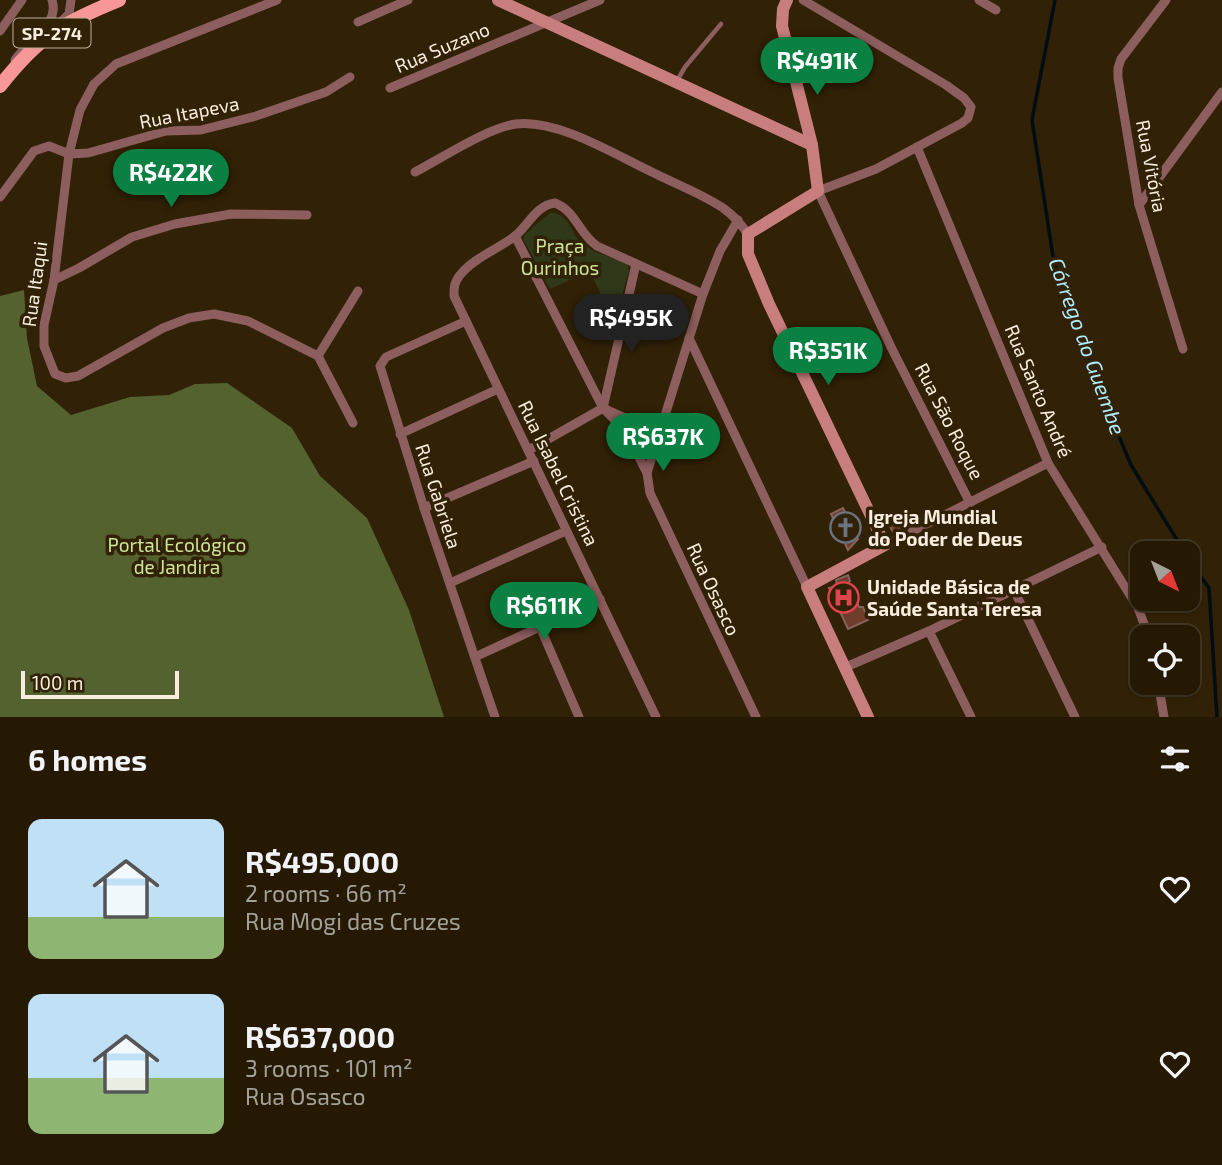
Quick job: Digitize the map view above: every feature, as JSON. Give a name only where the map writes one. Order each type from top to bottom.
[{"type":"main road","name":"SP-274","points":[[0,86],[46,36],[78,17],[119,0]]},
{"type":"street","points":[[0,31],[22,0]]},
{"type":"street","points":[[0,86],[8,68],[21,51],[50,22],[54,15],[52,0]]},
{"type":"street","points":[[46,36],[69,14],[71,0]]},
{"type":"street","name":"Rua Itaqui","points":[[277,0],[116,64],[94,84],[80,110],[69,154],[54,280],[44,325],[44,346],[55,374],[66,378],[78,376],[163,328],[189,318],[214,314],[248,321],[318,356]]},
{"type":"street","points":[[358,22],[408,0]]},
{"type":"street","points":[[498,0],[811,145]]},
{"type":"street","name":"Rua Suzano","points":[[390,88],[600,0]]},
{"type":"street","name":"Rua São Roque","points":[[787,0],[783,9],[782,26],[811,145],[818,191],[891,347],[970,503]]},
{"type":"street","points":[[748,234],[818,191],[876,169],[962,123],[971,112],[969,103],[946,85],[803,0]]},
{"type":"street","points":[[979,0],[996,10]]},
{"type":"street","name":"Rua Vitória","points":[[1164,1],[1118,68],[1139,205],[1183,349]]},
{"type":"street","name":"Rua Itapeva","points":[[0,197],[34,150],[49,146],[69,154],[89,153],[166,131],[201,130],[256,116],[326,92],[350,77]]},
{"type":"street","points":[[1139,205],[1222,92]]},
{"type":"street","points":[[415,172],[499,129],[514,124],[531,124],[568,133],[723,208],[738,220],[748,234],[748,254],[769,304],[885,545]]},
{"type":"street","name":"Rua Santo André","points":[[917,147],[1048,463],[1102,547],[1138,608],[1144,625]]},
{"type":"street","points":[[515,236],[539,210],[555,203],[570,212],[588,240],[703,294]]},
{"type":"street","points":[[54,280],[132,237],[174,224],[231,214],[307,215]]},
{"type":"street","points":[[647,474],[703,294],[720,251],[738,220]]},
{"type":"street","name":"Rua Isabel Cristina","points":[[515,236],[477,260],[461,274],[454,285],[454,296],[656,717]]},
{"type":"street","name":"Rua Osasco","points":[[515,236],[603,408],[625,430],[638,452],[647,474],[650,493],[756,717]]},
{"type":"street","points":[[529,450],[603,408],[636,264]]},
{"type":"street","points":[[353,423],[318,356],[358,291]]},
{"type":"street","name":"Rua Gabriela","points":[[466,321],[397,352],[386,358],[380,366],[424,508],[495,717]]},
{"type":"street","points":[[690,338],[868,717]]},
{"type":"street","points":[[400,434],[498,389]]},
{"type":"street","points":[[603,408],[641,425],[661,426]]},
{"type":"street","points":[[424,508],[534,461]]},
{"type":"street","points":[[807,587],[1048,463]]},
{"type":"street","points":[[450,583],[566,531]]},
{"type":"street","points":[[846,667],[929,631],[1102,547]]},
{"type":"street","points":[[1014,590],[1075,717]]},
{"type":"street","points":[[475,657],[600,600]]},
{"type":"street","points":[[540,627],[579,717]]},
{"type":"street","points":[[929,631],[971,717]]},
{"type":"street","points":[[1160,695],[1164,717]]},
{"type":"lane","points":[[676,83],[685,67],[721,24]]},
{"type":"green space","name":"Praça Ourinhos","points":[[551,212],[563,217],[587,247],[628,266],[629,271],[614,324],[590,271],[550,289],[523,239],[525,234]]},
{"type":"green space","name":"Portal Ecológico de Jandira","points":[[24,290],[27,338],[37,386],[71,415],[130,397],[169,395],[195,384],[227,383],[292,428],[320,476],[367,518],[409,610],[444,717],[0,717],[0,296]]},
{"type":"building","name":"Igreja Mundial do Poder de Deus","points":[[843,508],[858,539],[848,550],[831,514]]},
{"type":"building","points":[[893,512],[901,528],[893,532],[884,516]]},
{"type":"building","name":"Unidade Básica de Saúde Santa Teresa","points":[[848,575],[848,583],[868,620],[848,629],[829,588],[837,586],[836,580]]},
{"type":"waterway","name":"Córrego do Guembe","points":[[1055,0],[1032,120],[1054,263],[1102,396],[1131,465],[1178,541]]},
{"type":"waterway","name":"Córrego do Guembe","points":[[1200,575],[1209,588],[1217,717]]},
{"type":"place","name":"Igreja Mundial do Poder de Deus","points":[[845,527]]},
{"type":"place","name":"Unidade Básica de Saúde Santa Teresa","points":[[844,597]]}]
